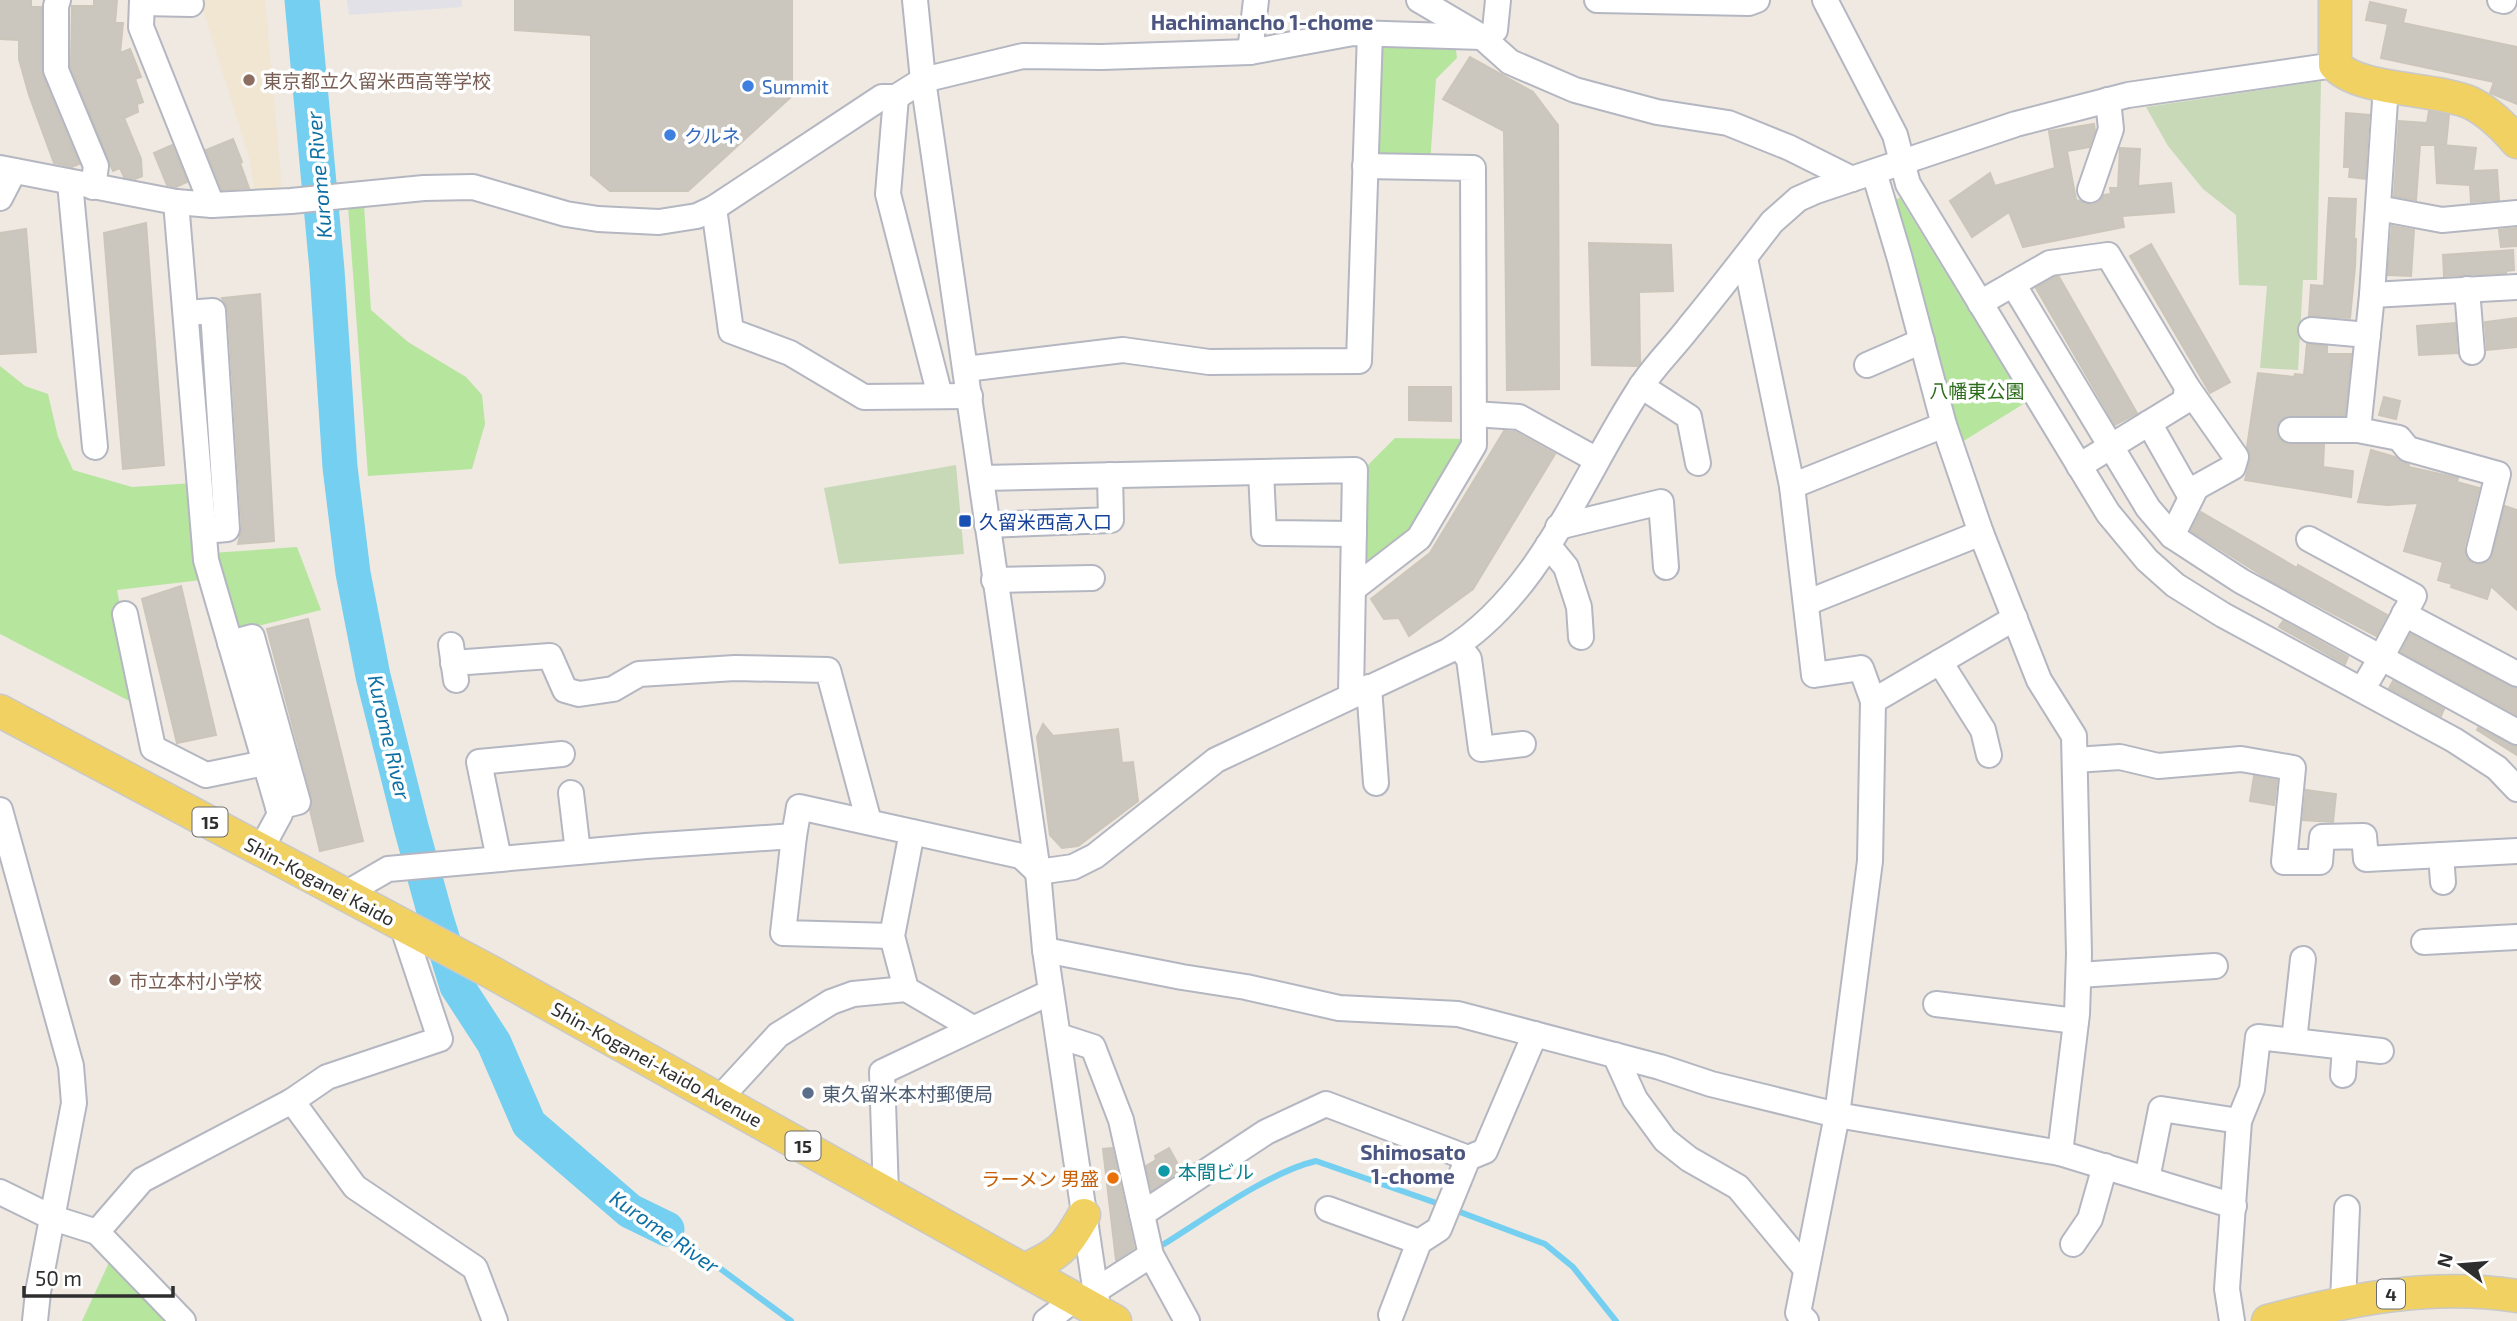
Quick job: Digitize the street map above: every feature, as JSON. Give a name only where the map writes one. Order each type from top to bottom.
[{"type":"main road","points":[[2335,0],[2335,65],[2343,74],[2386,86],[2435,93],[2472,104],[2508,131],[2517,142]]},
{"type":"main road","name":"Shin-Koganei Kaido","points":[[1,714],[491,972]]},
{"type":"main road","name":"Shin-Koganei-kaido Avenue","points":[[491,972],[1097,1309]]},
{"type":"main road","points":[[1024,1270],[1054,1256],[1069,1242],[1084,1215]]},
{"type":"main road","name":"4","points":[[2268,1321],[2419,1292],[2480,1292],[2517,1296]]},
{"type":"street","points":[[58,0],[56,70],[96,166],[82,185],[95,447]]},
{"type":"street","points":[[915,0],[923,80],[1038,872],[1045,950],[1097,1309]]},
{"type":"street","points":[[1250,52],[1256,0]]},
{"type":"street","points":[[1419,0],[1488,33],[1510,62],[1576,90],[1657,112],[1728,123],[1863,176],[1922,341],[1944,425],[1981,533],[2039,680],[2074,736],[2078,975],[2076,1021],[2060,1153]]},
{"type":"street","points":[[1488,33],[1498,0]]},
{"type":"street","points":[[1597,0],[1749,3],[1757,0]]},
{"type":"street","points":[[1825,0],[1895,135],[1908,184],[2108,513],[2147,560],[2175,585],[2223,615],[2465,747],[2497,768],[2517,789]]},
{"type":"street","points":[[191,5],[142,1],[141,27],[212,205]]},
{"type":"street","points":[[0,198],[7,170],[176,202],[212,205],[474,187],[566,214],[598,219],[659,222],[697,216],[714,208],[882,97],[896,96],[923,80],[1023,56],[1102,57],[1250,52],[1353,33],[1488,33]]},
{"type":"street","points":[[966,369],[1123,350],[1209,362],[1359,361],[1370,33]]},
{"type":"street","points":[[1038,872],[1073,867],[1095,856],[1216,760],[1458,645],[1499,611],[1553,536],[1641,386],[1772,222],[1798,199],[2017,124],[2108,100],[2243,77],[2335,65]]},
{"type":"street","points":[[2358,430],[2372,295],[2386,86]]},
{"type":"street","points":[[896,96],[888,194],[940,396]]},
{"type":"street","points":[[2090,190],[2111,129],[2108,100]]},
{"type":"street","points":[[1353,589],[1419,538],[1474,445],[1473,168],[1365,166]]},
{"type":"street","points":[[176,202],[206,560],[280,814],[261,849]]},
{"type":"street","points":[[714,208],[731,331],[790,353],[864,397],[970,396]]},
{"type":"street","points":[[2378,208],[2442,220],[2517,213]]},
{"type":"street","points":[[1980,303],[2050,263],[2108,255],[2187,387],[2236,457],[2233,467],[2188,492],[2149,423]]},
{"type":"street","points":[[1745,258],[1792,486],[1814,675],[1861,668],[1873,701],[1870,861],[1837,1115],[1798,1313],[1805,1321]]},
{"type":"street","points":[[2013,284],[2148,508],[2172,536],[2241,581],[2517,732]]},
{"type":"street","points":[[2372,295],[2517,287]]},
{"type":"street","points":[[2467,289],[2472,352]]},
{"type":"street","points":[[2311,330],[2368,335]]},
{"type":"street","points":[[1867,365],[1922,341]]},
{"type":"street","points":[[1641,386],[1689,417],[1698,463]]},
{"type":"street","points":[[2079,466],[2185,401],[2187,387]]},
{"type":"street","points":[[1474,414],[1519,417],[1597,460]]},
{"type":"street","points":[[1792,486],[1944,425]]},
{"type":"street","points":[[2291,430],[2358,430],[2399,438],[2408,449],[2498,474],[2479,550]]},
{"type":"street","points":[[981,478],[1355,470],[1353,589],[1360,691],[1376,783]]},
{"type":"street","points":[[1261,472],[1264,533],[1354,534]]},
{"type":"street","points":[[987,525],[1111,520],[1110,475]]},
{"type":"street","points":[[2172,536],[2196,488]]},
{"type":"street","points":[[1553,536],[1661,502],[1666,567]]},
{"type":"street","points":[[1806,603],[1981,533]]},
{"type":"street","points":[[1553,536],[1579,607],[1581,637]]},
{"type":"street","points":[[2309,539],[2414,596],[2362,690]]},
{"type":"street","points":[[995,580],[1092,578]]},
{"type":"street","points":[[2223,615],[2241,581]]},
{"type":"street","points":[[125,614],[153,748],[206,775],[265,763]]},
{"type":"street","points":[[2404,614],[2517,674]]},
{"type":"street","points":[[1873,701],[2015,618]]},
{"type":"street","points":[[230,643],[252,637],[298,802],[278,807]]},
{"type":"street","points":[[1458,645],[1469,659],[1481,749],[1523,744]]},
{"type":"street","points":[[453,663],[550,656],[565,690],[579,694],[613,689],[639,674],[736,668],[828,670],[869,821]]},
{"type":"street","points":[[1940,662],[1983,730],[1989,755]]},
{"type":"street","points":[[499,859],[479,762],[562,754]]},
{"type":"street","points":[[2075,760],[2120,757],[2158,766],[2241,759],[2293,768],[2284,862],[2320,862],[2322,837],[2364,836],[2366,859],[2517,851]]},
{"type":"street","points":[[571,793],[578,852]]},
{"type":"street","points":[[892,936],[783,933],[799,807],[1021,856],[1038,872]]},
{"type":"street","points":[[0,810],[71,1066],[74,1103],[35,1321]]},
{"type":"street","points":[[906,989],[892,936],[912,832]]},
{"type":"street","points":[[345,894],[388,869],[794,836]]},
{"type":"street","points":[[2441,855],[2443,882]]},
{"type":"street","points":[[97,1232],[142,1180],[292,1101],[327,1077],[440,1039],[410,930]]},
{"type":"street","points":[[2424,942],[2517,937]]},
{"type":"street","points":[[1045,950],[1246,987],[1339,1009],[1458,1014],[1615,1055],[1711,1084],[1837,1115],[2060,1153],[2234,1206]]},
{"type":"street","points":[[2294,1041],[2303,959]]},
{"type":"street","points":[[2078,975],[2216,966]]},
{"type":"street","points":[[720,1098],[778,1035],[831,1002],[853,994],[906,989],[973,1028]]},
{"type":"street","points":[[886,1194],[882,1072],[1051,992]]},
{"type":"street","points":[[1936,1004],[2076,1021]]},
{"type":"street","points":[[1142,1214],[1266,1132],[1326,1104],[1468,1158],[1485,1151],[1535,1034]]},
{"type":"street","points":[[1059,1036],[1093,1047],[1121,1120],[1151,1255],[1187,1321]]},
{"type":"street","points":[[2232,1321],[2227,1289],[2239,1121],[2252,1089],[2258,1037],[2381,1051]]},
{"type":"street","points":[[2343,1075],[2345,1047]]},
{"type":"street","points":[[1615,1055],[1635,1099],[1664,1140],[1689,1159],[1738,1186],[1806,1269]]},
{"type":"street","points":[[292,1101],[355,1187],[475,1268],[495,1321]]},
{"type":"street","points":[[2147,1179],[2161,1109],[2239,1121]]},
{"type":"street","points":[[1391,1315],[1419,1242],[1439,1229],[1468,1158]]},
{"type":"street","points":[[2073,1244],[2090,1219],[2105,1166]]},
{"type":"street","points":[[0,1192],[53,1218],[97,1232],[183,1321]]},
{"type":"street","points":[[2324,1310],[2347,1208]]},
{"type":"street","points":[[1328,1209],[1419,1242]]},
{"type":"street","points":[[1046,1321],[1097,1309],[1151,1255]]},
{"type":"shaded area","name":"東京都立久留米西高等学校","points":[[200,0],[265,0],[282,190],[255,193],[250,160]]},
{"type":"shaded area","points":[[347,0],[462,0],[462,7],[349,15]]},
{"type":"green space","points":[[1377,42],[1455,43],[1457,58],[1436,79],[1430,163],[1372,163]]},
{"type":"green space","points":[[2321,81],[2317,280],[2303,280],[2298,370],[2260,368],[2267,286],[2239,285],[2236,215],[2203,189],[2168,146],[2146,107]]},
{"type":"green space","name":"八幡東公園","points":[[1900,198],[2025,403],[1957,445],[1889,201]]},
{"type":"green space","points":[[364,205],[371,310],[408,342],[466,377],[482,395],[485,424],[472,469],[368,476],[348,206]]},
{"type":"green space","points":[[0,366],[25,386],[48,394],[58,437],[73,470],[132,487],[194,483],[201,580],[117,590],[139,706],[0,634]]},
{"type":"green space","points":[[1395,438],[1470,439],[1416,536],[1359,580],[1362,471]]},
{"type":"green space","points":[[956,465],[964,554],[839,564],[824,488]]},
{"type":"green space","points":[[297,547],[321,610],[234,632],[212,553]]},
{"type":"green space","points":[[113,1254],[170,1321],[82,1321]]},
{"type":"building","points":[[0,0],[31,0],[31,7],[41,7],[42,75],[79,164],[72,167],[54,163],[29,95],[19,59],[19,40],[0,39]]},
{"type":"building","points":[[94,0],[117,0],[115,23],[123,23],[120,53],[130,49],[141,77],[135,79],[143,102],[137,104],[138,112],[124,118],[141,159],[142,176],[135,179],[124,177],[120,168],[113,171],[71,67],[72,6],[94,6]]},
{"type":"building","name":"クルネ","points":[[515,0],[792,0],[792,96],[688,191],[610,191],[591,175],[591,35],[515,30]]},
{"type":"building","points":[[2370,2],[2406,10],[2403,23],[2517,47],[2517,104],[2490,93],[2494,82],[2381,58],[2388,24],[2366,20]]},
{"type":"building","points":[[1470,57],[1533,92],[1558,125],[1559,389],[1507,390],[1504,131],[1443,99]]},
{"type":"building","points":[[2429,111],[2449,115],[2446,145],[2442,145],[2476,148],[2473,171],[2497,170],[2499,200],[2471,202],[2470,185],[2437,183],[2435,145],[2420,145],[2416,200],[2394,196],[2399,121],[2427,123]]},
{"type":"building","points":[[2346,113],[2369,115],[2365,179],[2349,177],[2350,167],[2344,167]]},
{"type":"building","points":[[2094,124],[2095,131],[2089,147],[2067,151],[2076,200],[2092,205],[2099,202],[2104,195],[2111,194],[2110,188],[2118,188],[2120,148],[2140,149],[2138,186],[2171,183],[2174,212],[2122,216],[2124,227],[2023,247],[2009,212],[1972,237],[1950,201],[1990,173],[1995,186],[2055,168],[2049,131]]},
{"type":"building","points":[[233,139],[249,188],[222,190],[206,150]]},
{"type":"building","points":[[172,145],[187,182],[176,187],[167,185],[154,153]]},
{"type":"building","points":[[2329,198],[2356,199],[2355,267],[2350,318],[2309,316],[2311,285],[2324,286]]},
{"type":"building","points":[[146,223],[164,465],[123,469],[104,233]]},
{"type":"building","points":[[2392,226],[2414,230],[2411,276],[2388,275]]},
{"type":"building","points":[[2517,228],[2517,246],[2501,247],[2499,230]]},
{"type":"building","points":[[26,229],[36,352],[0,354],[0,233]]},
{"type":"building","points":[[1589,243],[1671,245],[1673,291],[1639,292],[1640,363],[1637,366],[1592,365]]},
{"type":"building","points":[[2151,244],[2230,382],[2210,393],[2130,256]]},
{"type":"building","points":[[2513,250],[2514,270],[2506,273],[2444,276],[2443,255]]},
{"type":"building","points":[[2059,277],[2137,413],[2115,425],[2036,288]]},
{"type":"building","points":[[260,294],[274,541],[238,544],[242,528],[228,310],[222,298]]},
{"type":"building","points":[[2517,318],[2517,347],[2487,350],[2485,322]]},
{"type":"building","points":[[2455,323],[2457,353],[2419,355],[2417,326]]},
{"type":"building","points":[[2307,344],[2327,346],[2327,354],[2351,354],[2345,415],[2284,417],[2278,423],[2278,437],[2290,445],[2324,445],[2323,467],[2353,471],[2351,497],[2245,480],[2250,461],[2247,447],[2258,373],[2294,377],[2295,374],[2304,375]]},
{"type":"building","points":[[1409,387],[1451,387],[1451,421],[1409,420]]},
{"type":"building","points":[[2384,397],[2400,401],[2396,419],[2379,415]]},
{"type":"building","points":[[1504,431],[1515,432],[1555,454],[1473,589],[1409,636],[1399,618],[1384,619],[1371,599],[1430,553]]},
{"type":"building","points":[[2371,450],[2395,457],[2409,467],[2458,478],[2457,482],[2479,488],[2464,547],[2468,560],[2475,564],[2484,564],[2493,554],[2505,506],[2517,510],[2517,610],[2491,586],[2487,599],[2451,587],[2452,584],[2438,580],[2443,562],[2404,551],[2418,503],[2387,505],[2358,502]]},
{"type":"building","points":[[2201,512],[2297,568],[2298,565],[2387,615],[2376,636],[2271,581],[2191,531]]},
{"type":"building","points":[[181,586],[216,735],[177,743],[142,599]]},
{"type":"building","points":[[308,619],[363,841],[320,851],[310,810],[312,798],[267,629]]},
{"type":"building","points":[[2283,621],[2348,657],[2345,664],[2279,627]]},
{"type":"building","points":[[2410,634],[2517,689],[2517,715],[2401,652]]},
{"type":"building","points":[[2393,681],[2444,709],[2441,716],[2389,688]]},
{"type":"building","points":[[1043,724],[1053,736],[1118,729],[1122,763],[1133,762],[1138,801],[1078,846],[1062,848],[1050,835],[1037,737]]},
{"type":"building","points":[[2478,728],[2517,747],[2517,755],[2477,730]]},
{"type":"building","points":[[2254,776],[2277,780],[2274,805],[2250,801]]},
{"type":"building","points":[[2306,790],[2336,794],[2333,822],[2303,820]]},
{"type":"building","points":[[1112,1148],[1134,1248],[1116,1260],[1103,1149]]},
{"type":"building","name":"本間ビル","points":[[1169,1148],[1181,1170],[1152,1190],[1146,1166],[1156,1160],[1155,1156]]},
{"type":"waterway","name":"Kurome River","points":[[302,0],[327,270],[340,467],[353,573],[373,676],[436,918],[457,986],[494,1043],[529,1124],[630,1211],[667,1229]]},
{"type":"waterway","points":[[1164,1244],[1258,1185],[1316,1161],[1442,1205]]},
{"type":"waterway","points":[[1452,1209],[1545,1244],[1573,1267],[1616,1321]]},
{"type":"waterway","name":"Kurome River","points":[[667,1229],[791,1321]]},
{"type":"place","name":"東京都立久留米西高等学校","points":[[249,80]]},
{"type":"place","name":"Summit","points":[[748,86]]},
{"type":"place","name":"クルネ","points":[[670,135]]},
{"type":"place","name":"久留米西高入口","points":[[965,521]]},
{"type":"place","name":"市立本村小学校","points":[[115,980]]},
{"type":"place","name":"東久留米本村郵便局","points":[[808,1093]]},
{"type":"place","name":"本間ビル","points":[[1164,1171]]},
{"type":"place","name":"ラーメン 男盛","points":[[1113,1178]]},
{"type":"district","name":"Hachimancho 1-chome","points":[[1262,21]]},
{"type":"district","name":"Shimosato 1-chome","points":[[1413,1163]]}]
